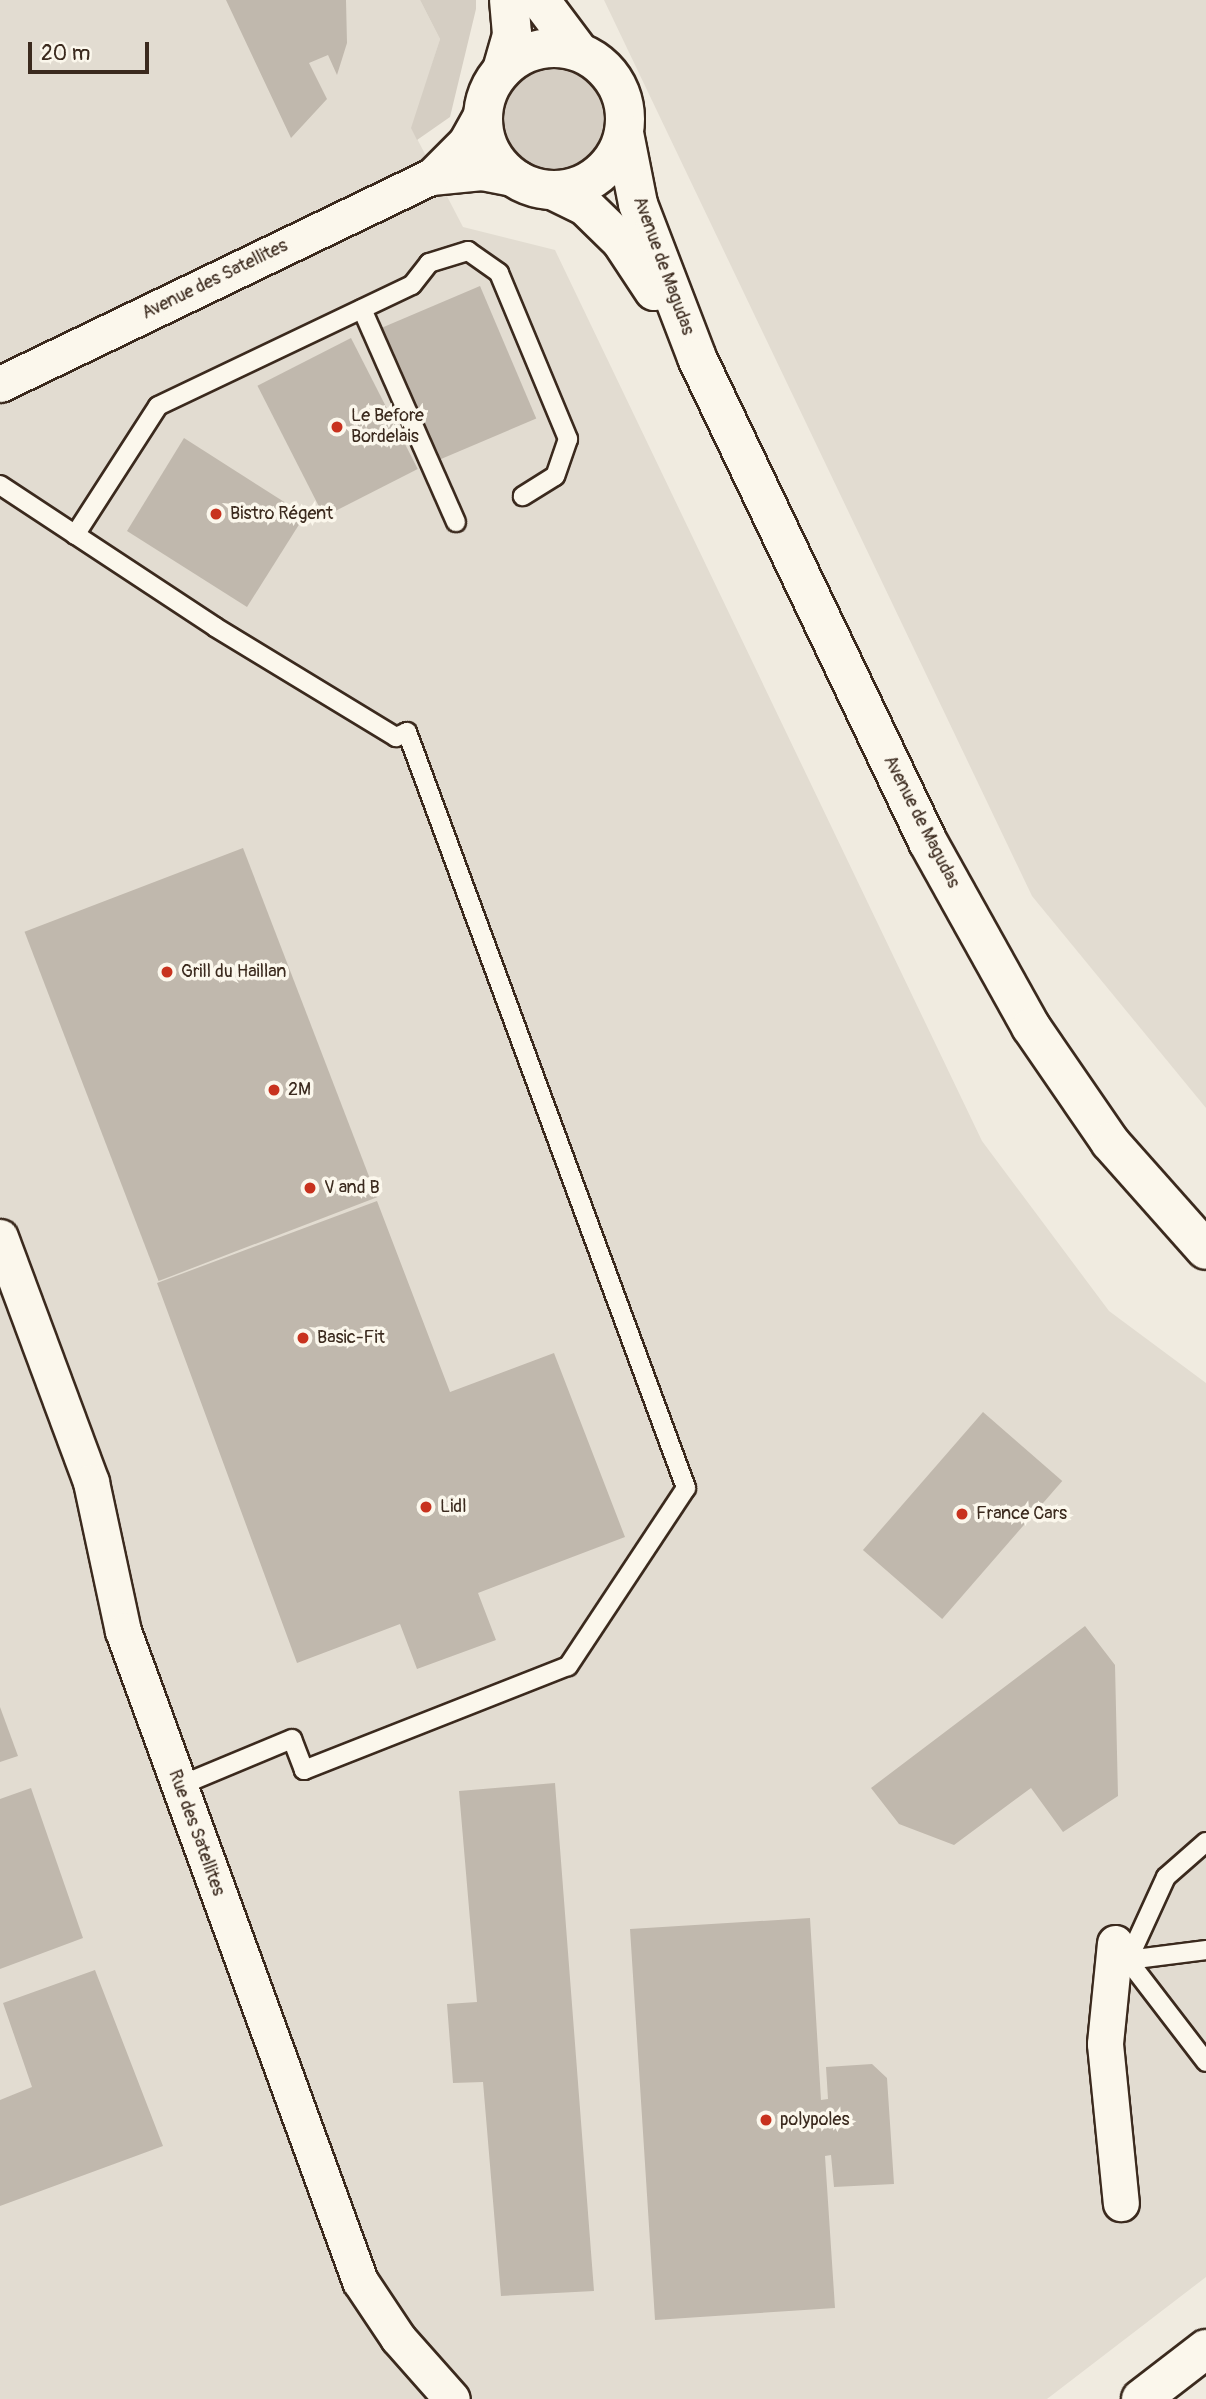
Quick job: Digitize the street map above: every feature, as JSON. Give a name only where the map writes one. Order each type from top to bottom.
[{"type":"main road","points":[[509,0],[512,34],[502,70],[483,111],[492,154],[536,185],[581,184],[606,168],[624,133],[616,85],[579,52],[540,0]]},
{"type":"main road","points":[[502,70],[541,49],[579,52]]},
{"type":"main road","name":"Avenue de Magudas","points":[[624,133],[638,204],[696,358],[929,842],[1031,1027],[1110,1142],[1206,1250]]},
{"type":"main road","name":"Avenue de Magudas","points":[[536,185],[584,206],[621,241],[696,358]]},
{"type":"main road","points":[[1141,2399],[1206,2349]]},
{"type":"street","name":"Avenue des Satellites","points":[[0,384],[431,177],[466,142],[483,111]]},
{"type":"street","name":"Avenue des Satellites","points":[[431,177],[482,172],[536,185]]},
{"type":"street","name":"Rue des Satellites","points":[[0,1237],[90,1482],[122,1631],[360,2281],[397,2338],[452,2399]]},
{"type":"street","points":[[1121,1952],[1105,2044],[1121,2203]]},
{"type":"lane","points":[[75,535],[158,406],[412,285],[429,264],[468,251],[499,274],[568,439],[555,477],[523,496]]},
{"type":"lane","points":[[362,309],[456,522]]},
{"type":"lane","points":[[0,485],[396,737],[407,732],[686,1488],[568,1666],[304,1770],[292,1739],[179,1786]]},
{"type":"lane","points":[[1121,1952],[1166,1877],[1206,1842]]},
{"type":"lane","points":[[1121,1952],[1206,1950]]},
{"type":"lane","points":[[1121,1952],[1206,2062]]},
{"type":"shaded area","points":[[0,0],[420,0],[440,39],[412,129],[463,227],[555,250],[982,1141],[1109,1311],[1206,1383],[1206,2277],[1047,2399],[0,2399]]},
{"type":"shaded area","points":[[420,0],[476,0],[476,9],[450,117],[417,140],[411,128],[440,39]]},
{"type":"shaded area","points":[[604,0],[1206,0],[1206,1108],[1032,896]]},
{"type":"shaded area","points":[[555,66],[575,70],[598,89],[603,98],[607,118],[603,138],[584,161],[575,166],[555,170],[535,166],[512,147],[507,138],[503,118],[507,98],[526,75],[535,70]]},
{"type":"building","points":[[226,0],[346,0],[347,43],[337,75],[328,55],[309,63],[327,99],[291,138]]},
{"type":"building","points":[[480,286],[536,419],[439,460],[382,327]]},
{"type":"building","name":"Le Before Bordelais","points":[[351,338],[418,469],[324,517],[257,386]]},
{"type":"building","name":"Bistro Régent","points":[[184,438],[289,505],[300,523],[247,607],[127,531]]},
{"type":"building","points":[[243,848],[377,1197],[159,1281],[25,932]]},
{"type":"building","name":"Lidl","points":[[377,1201],[450,1392],[554,1353],[625,1537],[478,1593],[496,1640],[417,1669],[400,1624],[297,1663],[157,1283]]},
{"type":"building","name":"France Cars","points":[[983,1412],[1062,1481],[942,1619],[863,1550]]},
{"type":"building","points":[[1085,1626],[1115,1665],[1118,1796],[1063,1832],[1031,1788],[954,1845],[899,1824],[871,1788]]},
{"type":"building","points":[[0,1707],[18,1756],[0,1762]]},
{"type":"building","points":[[555,1783],[594,2291],[501,2296],[483,2082],[453,2083],[447,2004],[477,2002],[459,1791]]},
{"type":"building","points":[[31,1788],[83,1938],[0,1969],[0,1799]]},
{"type":"building","name":"polypoles","points":[[810,1918],[821,2100],[828,2099],[826,2067],[872,2064],[887,2078],[894,2184],[834,2187],[831,2155],[825,2156],[835,2308],[655,2320],[630,1929]]},
{"type":"building","points":[[95,1970],[163,2146],[0,2206],[0,2100],[32,2087],[3,2003]]},
{"type":"place","name":"Le Before Bordelais","points":[[337,427]]},
{"type":"place","name":"Bistro Régent","points":[[216,514]]},
{"type":"place","name":"Grill du Haillan","points":[[167,972]]},
{"type":"place","name":"2M","points":[[274,1090]]},
{"type":"place","name":"V and B","points":[[310,1188]]},
{"type":"place","name":"Basic-Fit","points":[[303,1338]]},
{"type":"place","name":"Lidl","points":[[426,1507]]},
{"type":"place","name":"France Cars","points":[[962,1514]]},
{"type":"place","name":"polypoles","points":[[766,2120]]}]
